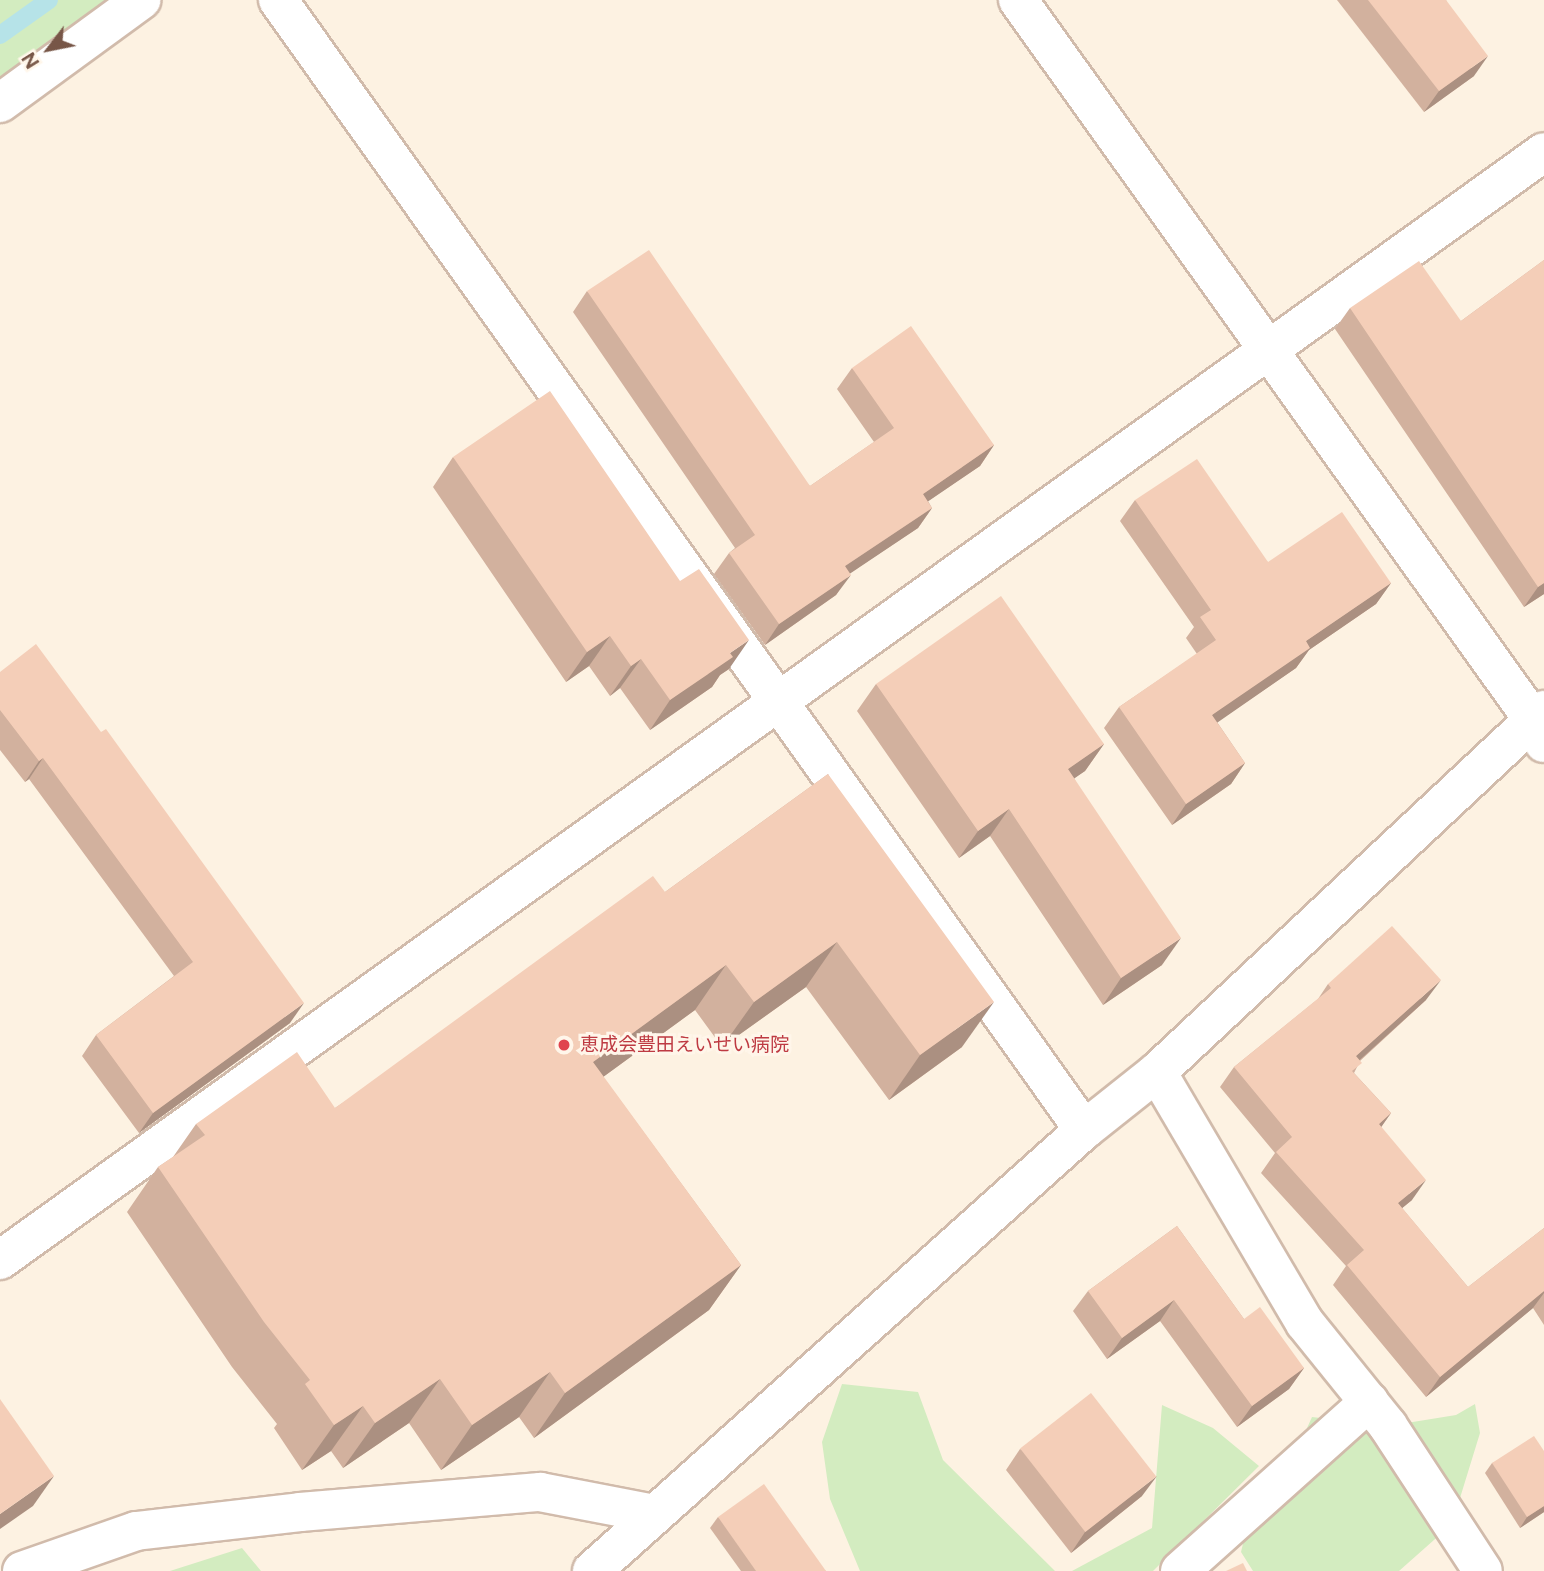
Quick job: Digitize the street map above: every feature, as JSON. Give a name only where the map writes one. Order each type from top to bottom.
[{"type":"street","points":[[0,103],[141,0]]},
{"type":"street","points":[[278,0],[1084,1130]]},
{"type":"street","points":[[592,1571],[1084,1130],[1157,1072],[1541,725],[1018,0]]},
{"type":"street","points":[[0,1259],[776,699],[1544,152]]},
{"type":"street","points":[[1157,1072],[1305,1323],[1369,1402],[1483,1571]]},
{"type":"street","points":[[1180,1571],[1369,1402]]},
{"type":"street","points":[[22,1571],[136,1531],[313,1511],[540,1492],[654,1514]]},
{"type":"green space","points":[[0,0],[141,0],[0,103]]},
{"type":"green space","points":[[842,1384],[918,1392],[943,1460],[1055,1571],[860,1571],[830,1499],[822,1442]]},
{"type":"green space","points":[[1475,1404],[1480,1433],[1452,1524],[1399,1571],[1253,1571],[1241,1552],[1252,1506],[1285,1477],[1312,1417],[1388,1426],[1456,1415]]},
{"type":"green space","points":[[1162,1405],[1213,1428],[1259,1466],[1153,1571],[1072,1571],[1152,1528]]},
{"type":"green space","points":[[242,1548],[261,1571],[170,1571]]},
{"type":"building","points":[[1368,0],[1446,0],[1488,56],[1439,91]]},
{"type":"building","points":[[649,250],[810,486],[894,428],[852,368],[911,326],[994,445],[923,494],[932,508],[845,566],[851,575],[779,624],[729,553],[755,535],[587,291]]},
{"type":"building","points":[[1544,260],[1544,583],[1538,587],[1350,308],[1419,261],[1461,321]]},
{"type":"building","points":[[550,391],[680,581],[699,569],[749,640],[730,653],[733,657],[670,700],[641,659],[631,666],[610,636],[587,652],[453,457]]},
{"type":"building","points":[[1197,459],[1268,562],[1342,512],[1391,583],[1306,641],[1310,648],[1212,715],[1245,763],[1186,804],[1119,707],[1216,640],[1200,617],[1211,610],[1135,500]]},
{"type":"building","points":[[1001,596],[1104,744],[1068,769],[1181,938],[1121,978],[1009,809],[978,831],[876,684]]},
{"type":"building","points":[[36,644],[101,732],[106,729],[304,1003],[153,1113],[96,1035],[193,962],[43,758],[39,761],[0,710],[0,672]]},
{"type":"building","points":[[828,774],[994,1002],[920,1055],[837,942],[754,1002],[726,965],[593,1062],[741,1265],[565,1393],[550,1372],[472,1425],[440,1379],[375,1423],[363,1406],[334,1425],[305,1384],[310,1380],[264,1322],[158,1167],[205,1135],[196,1124],[297,1052],[335,1108],[653,876],[665,892]]},
{"type":"building","points":[[1392,926],[1441,980],[1356,1056],[1362,1063],[1352,1071],[1391,1113],[1379,1124],[1426,1180],[1398,1203],[1468,1287],[1544,1228],[1544,1291],[1440,1377],[1347,1265],[1364,1250],[1276,1152],[1292,1137],[1234,1067],[1331,988],[1328,984]]},
{"type":"building","points":[[1177,1226],[1244,1319],[1260,1307],[1304,1368],[1252,1406],[1174,1300],[1122,1338],[1088,1291]]},
{"type":"building","points":[[1091,1393],[1156,1477],[1085,1532],[1020,1448]]},
{"type":"building","points":[[0,1399],[54,1476],[0,1514]]},
{"type":"building","points":[[1534,1436],[1544,1451],[1544,1506],[1527,1517],[1492,1463]]},
{"type":"building","points":[[764,1484],[826,1571],[756,1571],[718,1517]]},
{"type":"building","points":[[1243,1563],[1247,1571],[1226,1571]]},
{"type":"waterway","points":[[0,35],[49,0]]},
{"type":"place","name":"恵成会豊田えいせい病院","points":[[564,1045]]}]
